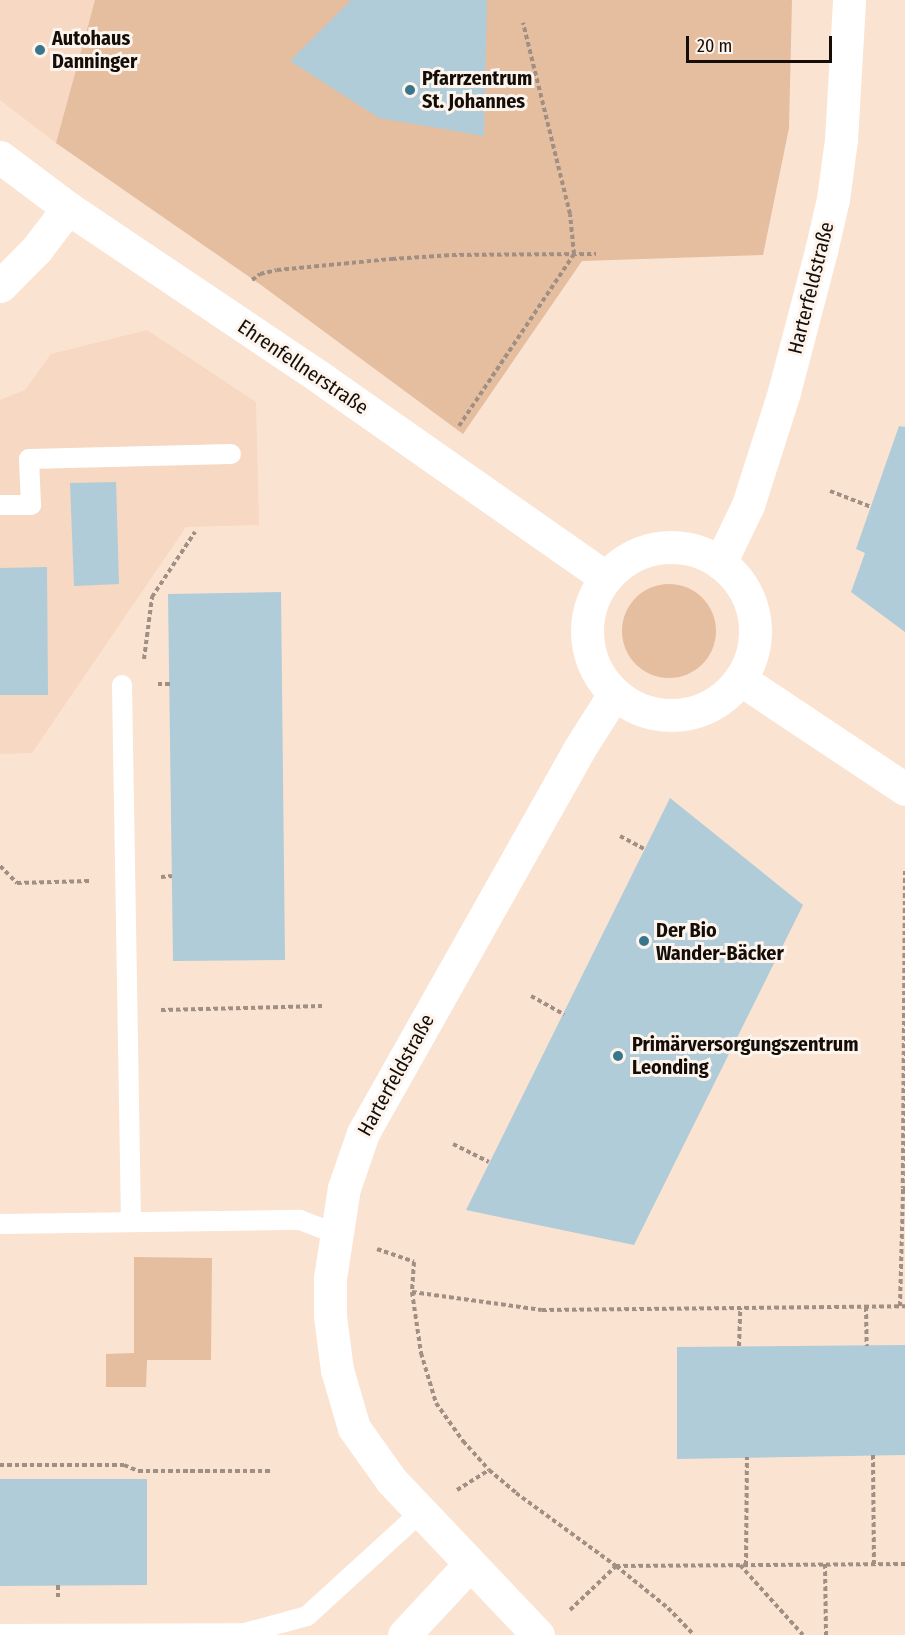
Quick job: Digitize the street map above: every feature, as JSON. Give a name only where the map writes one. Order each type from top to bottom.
[{"type":"street","name":"Harterfeldstraße","points":[[720,563],[748,505],[784,392],[828,219],[842,140],[849,0]]},
{"type":"street","name":"Ehrenfellnerstraße","points":[[0,158],[68,208],[325,381],[606,578]]},
{"type":"street","points":[[0,286],[36,250],[68,208]]},
{"type":"street","points":[[661,548],[684,549],[704,554],[720,563],[738,580],[750,603],[755,626],[752,654],[740,679],[720,700],[695,712],[670,716],[643,711],[614,694],[601,678],[591,659],[587,640],[588,615],[596,594],[606,578],[633,556],[661,548]]},
{"type":"street","points":[[740,679],[905,789]]},
{"type":"street","name":"Harterfeldstraße","points":[[538,1635],[391,1480],[354,1428],[337,1370],[330,1316],[330,1278],[344,1188],[363,1133],[578,751],[614,694]]},
{"type":"street","points":[[404,1635],[470,1564]]},
{"type":"lane","points":[[0,506],[31,505],[30,459],[231,454]]},
{"type":"lane","points":[[122,685],[131,1221]]},
{"type":"lane","points":[[0,1224],[300,1220],[337,1234]]},
{"type":"lane","points":[[0,1634],[245,1633],[308,1616],[421,1512]]},
{"type":"path","points":[[454,434],[574,254],[570,214],[523,23]]},
{"type":"path","points":[[247,283],[260,274],[277,270],[328,264],[452,255],[596,254]]},
{"type":"path","points":[[830,491],[871,507]]},
{"type":"path","points":[[143,663],[152,597],[195,532]]},
{"type":"path","points":[[620,836],[644,849]]},
{"type":"path","points":[[0,866],[17,883],[172,876]]},
{"type":"path","points":[[412,1292],[542,1310],[903,1306],[905,872]]},
{"type":"path","points":[[531,996],[564,1014]]},
{"type":"path","points":[[127,1011],[322,1006]]},
{"type":"path","points":[[453,1144],[489,1162]]},
{"type":"path","points":[[337,1234],[414,1262],[412,1292],[421,1353],[436,1403],[446,1421],[489,1470],[668,1608],[694,1635]]},
{"type":"path","points":[[866,1307],[867,1346]]},
{"type":"path","points":[[739,1346],[740,1308]]},
{"type":"path","points":[[873,1455],[874,1564]]},
{"type":"path","points":[[746,1565],[747,1457]]},
{"type":"path","points":[[0,1465],[124,1465],[138,1471],[272,1471]]},
{"type":"path","points":[[825,1564],[826,1635]]},
{"type":"path","points":[[568,1612],[615,1566],[905,1564]]},
{"type":"path","points":[[740,1565],[803,1635]]},
{"type":"shaded area","name":"Autohaus Danninger","points":[[0,0],[95,0],[56,143],[0,100]]},
{"type":"shaded area","points":[[95,0],[792,0],[789,128],[763,255],[582,261],[463,434],[261,285],[56,143]]},
{"type":"shaded area","points":[[147,330],[256,402],[259,525],[186,527],[32,753],[0,754],[0,400],[25,390],[51,354]]},
{"type":"shaded area","points":[[669,584],[687,588],[702,598],[712,613],[716,631],[712,649],[702,664],[687,674],[669,678],[651,674],[636,664],[626,649],[622,631],[626,613],[636,598],[651,588]]},
{"type":"shaded area","points":[[134,1257],[212,1258],[211,1360],[147,1360],[146,1387],[106,1387],[106,1354],[134,1353]]},
{"type":"building","name":"Pfarrzentrum St. Johannes","points":[[351,0],[487,0],[484,136],[379,118],[290,61]]},
{"type":"building","points":[[899,426],[905,427],[905,632],[851,592],[865,553],[856,549]]},
{"type":"building","points":[[116,482],[119,584],[74,586],[70,483]]},
{"type":"building","points":[[47,567],[48,695],[0,695],[0,568]]},
{"type":"building","points":[[281,592],[285,960],[173,961],[168,594]]},
{"type":"building","points":[[670,798],[803,905],[634,1245],[466,1210]]},
{"type":"building","points":[[905,1345],[905,1455],[677,1459],[677,1347]]},
{"type":"building","points":[[0,1479],[147,1479],[147,1585],[0,1586]]},
{"type":"place","name":"Autohaus Danninger","points":[[40,50]]},
{"type":"place","name":"Pfarrzentrum St. Johannes","points":[[410,90]]},
{"type":"place","name":"Der Bio Wander-Bäcker","points":[[644,941]]},
{"type":"place","name":"Primärversorgungszentrum Leonding","points":[[618,1056]]}]
